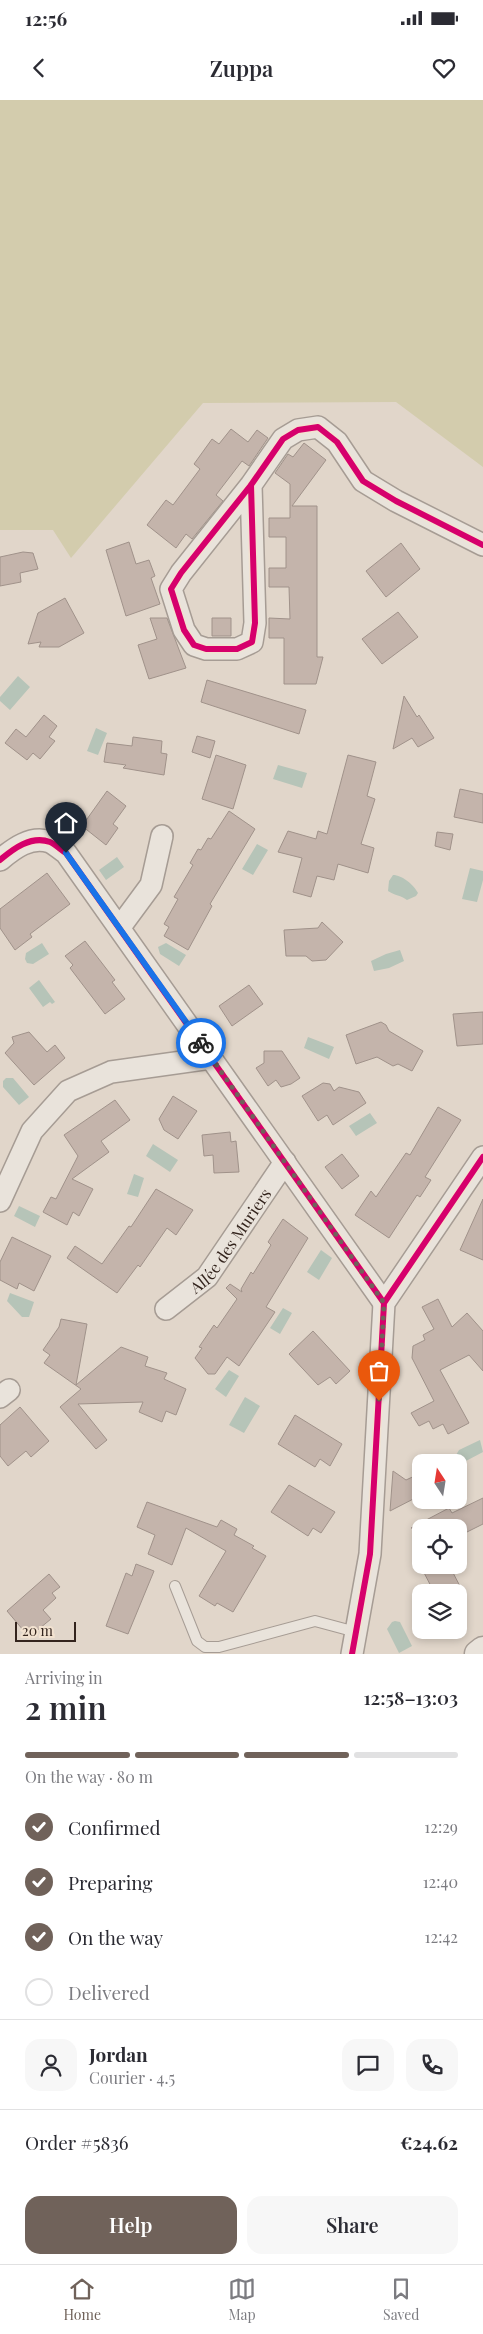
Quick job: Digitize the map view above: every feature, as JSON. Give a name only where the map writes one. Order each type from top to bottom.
[{"type":"street","points":[[251,485],[255,623],[252,642],[237,649],[206,649],[194,645],[184,630],[171,589],[181,573],[251,485],[283,439],[298,430],[318,427],[337,442],[363,481],[396,501],[483,545]]},
{"type":"street","points":[[120,927],[151,885],[162,836]]},
{"type":"street","points":[[0,860],[16,847],[36,841],[50,842],[66,853],[384,1303]]},
{"type":"street","points":[[0,1201],[32,1131],[68,1091],[111,1072],[211,1058]]},
{"type":"street","points":[[352,1654],[370,1554],[384,1303],[483,1157]]},
{"type":"street","name":"Allée des Muriers","points":[[166,1309],[207,1277],[286,1162]]},
{"type":"street","points":[[478,1654],[483,1650]]},
{"type":"lane","points":[[175,1586],[197,1641],[205,1647],[219,1647],[315,1621],[356,1632]]},
{"type":"shaded area","points":[[0,100],[483,100],[483,467],[396,402],[203,403],[71,558],[53,530],[0,530]]},
{"type":"shaded area","points":[[18,676],[30,687],[10,710],[0,701],[0,697]]},
{"type":"shaded area","points":[[96,728],[107,733],[98,755],[87,751]]},
{"type":"shaded area","points":[[278,765],[307,773],[302,788],[273,779]]},
{"type":"shaded area","points":[[257,844],[268,850],[253,875],[242,869]]},
{"type":"shaded area","points":[[117,857],[124,867],[106,880],[99,870]]},
{"type":"shaded area","points":[[470,868],[483,871],[483,880],[477,902],[462,899]]},
{"type":"shaded area","points":[[393,875],[411,884],[418,893],[416,896],[407,900],[388,891],[389,881]]},
{"type":"shaded area","points":[[42,943],[49,954],[33,964],[27,963],[25,959],[26,953]]},
{"type":"shaded area","points":[[166,943],[186,955],[179,966],[160,954],[158,947]]},
{"type":"shaded area","points":[[400,950],[404,961],[389,968],[374,971],[371,961]]},
{"type":"shaded area","points":[[39,980],[55,1002],[52,1004],[50,1002],[43,1007],[29,988]]},
{"type":"shaded area","points":[[308,1037],[334,1047],[329,1059],[304,1048]]},
{"type":"shaded area","points":[[6,1078],[13,1078],[29,1097],[19,1105],[3,1087],[3,1081]]},
{"type":"shaded area","points":[[370,1113],[377,1123],[356,1136],[349,1126]]},
{"type":"shaded area","points":[[153,1144],[178,1160],[170,1172],[146,1156]]},
{"type":"shaded area","points":[[134,1174],[144,1178],[138,1197],[127,1194]]},
{"type":"shaded area","points":[[19,1206],[40,1216],[35,1227],[14,1216]]},
{"type":"shaded area","points":[[321,1250],[332,1258],[319,1280],[307,1272]]},
{"type":"shaded area","points":[[10,1293],[34,1302],[29,1317],[22,1317],[7,1301]]},
{"type":"shaded area","points":[[283,1308],[292,1313],[280,1334],[270,1328]]},
{"type":"shaded area","points":[[229,1370],[239,1376],[226,1397],[215,1389]]},
{"type":"shaded area","points":[[245,1397],[260,1406],[244,1433],[229,1425]]},
{"type":"shaded area","points":[[480,1440],[483,1452],[468,1460],[468,1454],[457,1454],[459,1450]]},
{"type":"shaded area","points":[[395,1621],[400,1622],[412,1646],[399,1653],[387,1629]]},
{"type":"building","points":[[231,429],[248,442],[257,430],[268,438],[249,466],[242,461],[216,495],[223,501],[192,539],[186,534],[176,548],[147,525],[166,500],[173,505],[200,469],[194,464],[212,439],[219,444]]},
{"type":"building","points":[[304,443],[326,460],[292,506],[317,506],[317,657],[323,657],[316,684],[284,684],[284,638],[269,638],[269,618],[290,619],[289,587],[269,587],[269,568],[286,568],[286,537],[269,537],[269,518],[290,518],[290,484],[275,473],[288,454],[293,457]]},
{"type":"building","points":[[129,542],[136,564],[149,560],[155,576],[151,578],[160,604],[126,616],[106,550]]},
{"type":"building","points":[[401,543],[420,569],[386,597],[366,571]]},
{"type":"building","points":[[23,552],[33,553],[38,569],[20,573],[21,582],[0,586],[0,557]]},
{"type":"building","points":[[65,598],[84,633],[59,647],[39,647],[41,642],[28,644],[38,613]]},
{"type":"building","points":[[398,612],[418,637],[382,664],[362,639]]},
{"type":"building","points":[[150,618],[167,618],[186,668],[149,679],[138,645],[157,639]]},
{"type":"building","points":[[212,618],[231,618],[231,636],[212,636]]},
{"type":"building","points":[[207,680],[306,710],[299,734],[201,702]]},
{"type":"building","points":[[404,696],[417,717],[419,715],[434,738],[418,747],[412,738],[393,749]]},
{"type":"building","points":[[44,715],[57,726],[49,737],[55,741],[40,759],[33,753],[27,760],[5,743],[16,729],[26,737]]},
{"type":"building","points":[[197,736],[215,741],[210,758],[192,752]]},
{"type":"building","points":[[133,737],[162,741],[161,753],[167,754],[164,775],[123,768],[126,765],[104,762],[107,743],[132,746]]},
{"type":"building","points":[[216,755],[246,765],[233,809],[202,799]]},
{"type":"building","points":[[348,755],[376,762],[367,796],[375,799],[361,844],[374,848],[368,873],[338,864],[334,880],[317,876],[311,897],[293,892],[302,858],[278,852],[288,831],[316,839],[318,831],[327,834]]},
{"type":"building","points":[[460,789],[483,794],[483,823],[454,817]]},
{"type":"building","points":[[107,791],[126,806],[113,824],[118,828],[106,845],[82,826]]},
{"type":"building","points":[[229,811],[255,829],[210,904],[212,906],[188,950],[164,936],[169,927],[164,924],[178,899],[174,897],[193,865],[190,863],[198,849],[201,850],[208,838],[211,839]]},
{"type":"building","points":[[437,832],[453,834],[450,850],[435,846]]},
{"type":"building","points":[[47,873],[70,904],[30,934],[32,937],[15,950],[0,928],[0,909]]},
{"type":"building","points":[[322,922],[343,942],[326,960],[312,961],[306,956],[286,956],[284,930],[318,928]]},
{"type":"building","points":[[85,941],[115,980],[112,982],[125,999],[105,1014],[70,968],[73,965],[65,956]]},
{"type":"building","points":[[249,985],[263,1004],[232,1026],[219,1006]]},
{"type":"building","points":[[483,1012],[483,1044],[457,1046],[453,1014]]},
{"type":"building","points":[[381,1022],[386,1025],[389,1031],[423,1051],[412,1071],[398,1064],[393,1066],[377,1057],[356,1064],[346,1035]]},
{"type":"building","points":[[29,1032],[47,1052],[55,1045],[65,1058],[34,1085],[5,1053],[14,1043],[12,1037]]},
{"type":"building","points":[[264,1051],[282,1051],[300,1078],[291,1084],[281,1087],[276,1080],[268,1086],[256,1068],[264,1063]]},
{"type":"building","points":[[323,1083],[330,1084],[334,1091],[339,1087],[359,1092],[366,1103],[333,1125],[327,1115],[318,1121],[302,1096]]},
{"type":"building","points":[[173,1096],[197,1111],[178,1139],[164,1130],[159,1119]]},
{"type":"building","points":[[115,1100],[130,1120],[101,1141],[109,1152],[72,1179],[93,1189],[79,1216],[73,1212],[67,1225],[43,1212],[51,1197],[56,1199],[78,1156],[64,1135]]},
{"type":"building","points":[[438,1107],[461,1120],[425,1177],[431,1180],[420,1197],[417,1195],[389,1238],[355,1215],[371,1191],[376,1197],[406,1153],[410,1155]]},
{"type":"building","points":[[230,1132],[231,1142],[236,1141],[239,1172],[214,1173],[213,1155],[204,1156],[202,1135]]},
{"type":"building","points":[[342,1154],[359,1176],[342,1189],[325,1167]]},
{"type":"building","points":[[156,1189],[193,1210],[176,1235],[167,1228],[140,1267],[138,1265],[117,1293],[67,1258],[75,1246],[102,1264],[129,1226],[131,1227]]},
{"type":"building","points":[[483,1199],[483,1260],[460,1250]]},
{"type":"building","points":[[283,1219],[308,1238],[266,1307],[275,1312],[239,1366],[227,1357],[215,1374],[208,1374],[195,1358],[202,1348],[199,1347],[214,1325],[217,1328],[237,1299],[226,1288],[230,1284],[242,1292],[241,1289],[271,1245],[268,1242]]},
{"type":"building","points":[[12,1237],[51,1256],[34,1291],[19,1283],[17,1289],[0,1280],[0,1262]]},
{"type":"building","points":[[438,1299],[452,1327],[467,1313],[483,1331],[483,1371],[469,1355],[440,1370],[469,1423],[448,1434],[443,1424],[433,1429],[429,1421],[419,1426],[411,1413],[434,1401],[412,1358],[413,1346],[425,1340],[423,1335],[434,1329],[422,1307]]},
{"type":"building","points":[[61,1319],[87,1324],[76,1385],[121,1347],[148,1357],[145,1366],[167,1373],[164,1379],[186,1389],[176,1415],[166,1411],[162,1422],[139,1412],[143,1402],[78,1404],[107,1440],[96,1449],[60,1407],[81,1389],[44,1363],[50,1355],[43,1350],[59,1327]]},
{"type":"building","points":[[313,1331],[350,1371],[336,1384],[330,1377],[318,1385],[289,1354]]},
{"type":"building","points":[[20,1407],[49,1441],[31,1457],[26,1451],[8,1466],[0,1456],[0,1425]]},
{"type":"building","points":[[295,1415],[342,1444],[330,1466],[320,1459],[315,1467],[278,1444]]},
{"type":"building","points":[[393,1471],[406,1480],[412,1477],[412,1500],[390,1511]]},
{"type":"building","points":[[289,1485],[335,1512],[321,1533],[313,1528],[308,1536],[271,1512]]},
{"type":"building","points":[[483,1498],[483,1524],[467,1532],[467,1519],[428,1519],[447,1509],[450,1509],[452,1513],[460,1509],[468,1509],[468,1505]]},
{"type":"building","points":[[147,1502],[217,1527],[221,1520],[237,1529],[234,1535],[254,1546],[252,1548],[266,1556],[233,1612],[217,1603],[215,1606],[199,1596],[226,1551],[186,1528],[172,1565],[148,1554],[155,1535],[137,1527]]},
{"type":"building","points":[[136,1564],[154,1571],[128,1634],[106,1626],[126,1573],[132,1576]]},
{"type":"building","points":[[49,1574],[60,1587],[52,1593],[56,1598],[43,1610],[51,1619],[29,1637],[7,1611]]},
{"type":"building","points":[[425,1574],[454,1574],[459,1584],[430,1584]]},
{"type":"cycle path","points":[[251,485],[255,623],[252,642],[237,649],[206,649],[194,645],[184,630],[171,589],[181,573],[251,485],[283,439],[298,430],[318,427],[337,442],[363,481],[396,501],[483,545]]},
{"type":"cycle path","points":[[0,860],[23,844],[36,840],[50,842],[66,853],[384,1303]]},
{"type":"cycle path","points":[[352,1654],[370,1554],[384,1303],[483,1157]]},
{"type":"way so far","points":[[201,1043],[384,1303],[379,1401]]},
{"type":"route","points":[[66,853],[201,1043]]}]
